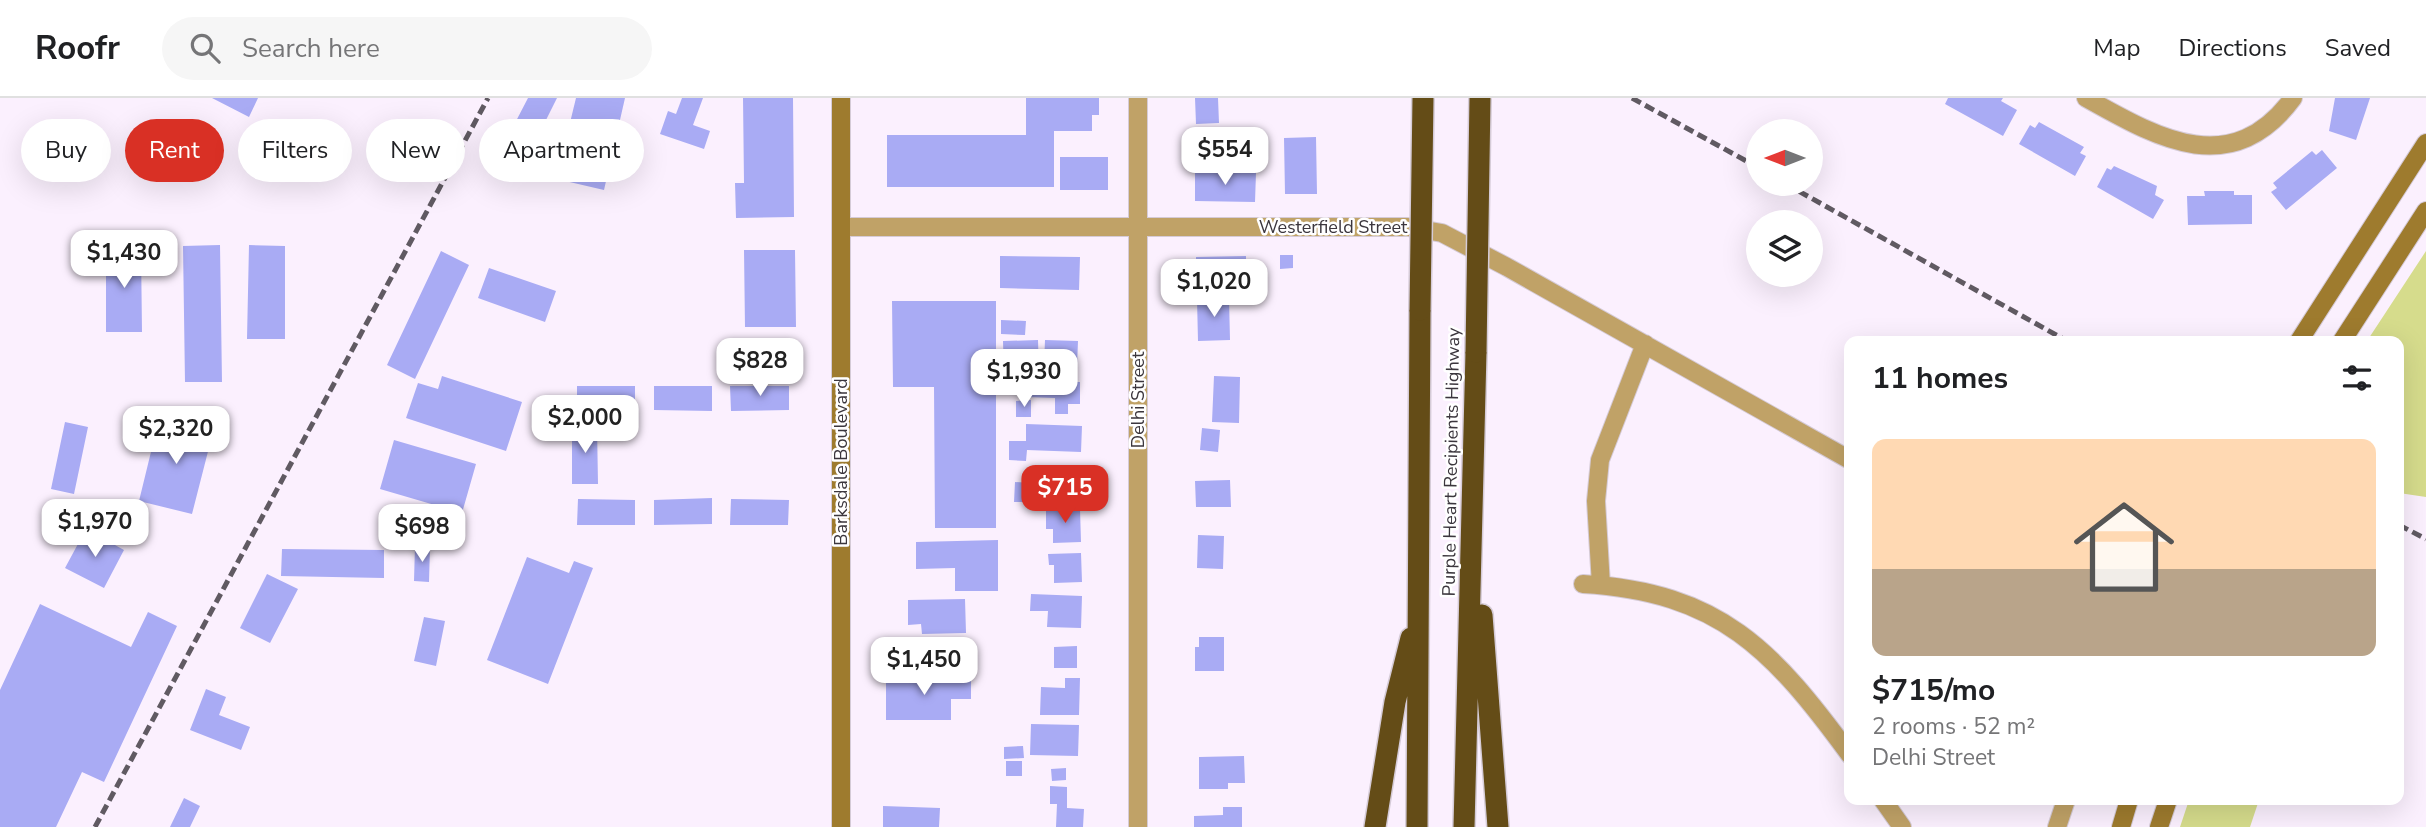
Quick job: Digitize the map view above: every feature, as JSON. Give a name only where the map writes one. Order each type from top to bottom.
[{"type":"highway","name":"Purple Heart Recipients Highway","points":[[1417,827],[1423,98]]},
{"type":"highway","name":"Purple Heart Recipients Highway","points":[[1464,827],[1480,98]]},
{"type":"highway","points":[[1473,512],[1498,827]]},
{"type":"highway","points":[[1376,827],[1395,702],[1420,602]]},
{"type":"main road","name":"Barksdale Boulevard","points":[[841,98],[841,827]]},
{"type":"main road","points":[[2302,336],[2426,143]]},
{"type":"main road","points":[[2345,336],[2426,211]]},
{"type":"main road","points":[[2121,827],[2128,805]]},
{"type":"main road","points":[[2159,827],[2166,805]]},
{"type":"street","name":"Delhi Street","points":[[1138,98],[1138,827]]},
{"type":"street","points":[[2085,98],[2157,137],[2176,144],[2211,146],[2241,138],[2263,128],[2293,98]]},
{"type":"street","name":"Westerfield Street","points":[[841,227],[1408,227],[1434,230],[1645,344],[1844,457]]},
{"type":"street","points":[[1645,344],[1600,460],[1592,585],[1673,598],[1732,627],[1788,675],[1844,747]]},
{"type":"street","points":[[1887,805],[1902,827]]},
{"type":"street","points":[[2057,827],[2064,805]]},
{"type":"green space","points":[[2426,251],[2426,497],[2404,494],[2404,336],[2370,336]]},
{"type":"green space","points":[[2187,805],[2257,805],[2250,827],[2180,827]]},
{"type":"building","points":[[212,98],[258,98],[249,117]]},
{"type":"building","points":[[528,98],[557,98],[546,119],[517,119]]},
{"type":"building","points":[[576,98],[625,98],[620,119],[571,119]]},
{"type":"building","points":[[682,98],[703,98],[693,125],[710,131],[704,149],[660,134],[668,111],[676,114]]},
{"type":"building","points":[[743,98],[793,98],[794,217],[736,218],[735,183],[744,183]]},
{"type":"building","points":[[1026,98],[1099,98],[1099,115],[1092,115],[1092,131],[1054,131],[1054,187],[887,187],[887,135],[1026,135]]},
{"type":"building","points":[[1195,98],[1218,98],[1219,123],[1196,124]]},
{"type":"building","points":[[1948,98],[2003,98],[2001,101],[2017,110],[2003,136],[1945,104]]},
{"type":"building","points":[[2335,98],[2370,98],[2356,140],[2329,131]]},
{"type":"building","points":[[2039,122],[2084,147],[2080,153],[2086,156],[2075,176],[2019,144],[2030,125],[2035,128]]},
{"type":"building","points":[[1316,137],[1317,194],[1285,194],[1284,138]]},
{"type":"building","points":[[2322,150],[2337,168],[2286,210],[2271,192],[2277,188],[2273,183],[2312,151],[2316,155]]},
{"type":"building","points":[[1060,157],[1108,157],[1108,190],[1060,190]]},
{"type":"building","points":[[2114,166],[2157,186],[2155,195],[2164,200],[2153,219],[2097,187],[2107,168],[2111,170]]},
{"type":"building","points":[[1195,172],[1256,173],[1255,202],[1195,201]]},
{"type":"building","points":[[570,182],[606,182],[604,190]]},
{"type":"building","points":[[2204,191],[2234,191],[2234,195],[2252,195],[2252,224],[2188,225],[2187,196],[2205,196]]},
{"type":"building","points":[[220,245],[222,382],[185,382],[183,246]]},
{"type":"building","points":[[249,245],[285,246],[285,339],[247,339]]},
{"type":"building","points":[[106,248],[141,248],[142,332],[106,332]]},
{"type":"building","points":[[744,250],[795,250],[796,327],[745,327]]},
{"type":"building","points":[[441,251],[469,265],[415,379],[387,365]]},
{"type":"building","points":[[1280,255],[1293,255],[1293,268],[1280,269]]},
{"type":"building","points":[[1000,256],[1080,257],[1079,290],[1000,288]]},
{"type":"building","points":[[1246,256],[1246,286],[1196,287],[1196,257]]},
{"type":"building","points":[[489,268],[556,291],[545,322],[478,298]]},
{"type":"building","points":[[1229,298],[1230,340],[1198,341],[1197,299]]},
{"type":"building","points":[[892,301],[996,301],[996,528],[935,528],[934,387],[893,387]]},
{"type":"building","points":[[1001,320],[1026,321],[1025,335],[1001,334]]},
{"type":"building","points":[[1038,340],[1039,374],[1004,375],[1003,341]]},
{"type":"building","points":[[1045,340],[1078,341],[1077,366],[1044,365]]},
{"type":"building","points":[[442,376],[522,402],[506,451],[406,418],[418,383],[438,389]]},
{"type":"building","points":[[1214,376],[1240,377],[1239,423],[1212,422]]},
{"type":"building","points":[[1027,382],[1080,382],[1080,404],[1068,404],[1068,414],[1055,414],[1055,398],[1027,397]]},
{"type":"building","points":[[577,386],[635,386],[635,411],[577,412]]},
{"type":"building","points":[[654,386],[712,386],[712,411],[654,410]]},
{"type":"building","points":[[730,386],[789,386],[789,410],[731,411]]},
{"type":"building","points":[[1031,400],[1031,417],[1016,417],[1016,401]]},
{"type":"building","points":[[159,419],[213,432],[192,514],[139,501]]},
{"type":"building","points":[[65,422],[88,427],[74,494],[51,489]]},
{"type":"building","points":[[1026,424],[1082,426],[1081,452],[1027,450],[1026,461],[1009,460],[1009,441],[1026,441]]},
{"type":"building","points":[[597,426],[598,484],[572,484],[572,427]]},
{"type":"building","points":[[1202,428],[1220,430],[1218,452],[1200,450]]},
{"type":"building","points":[[394,440],[476,464],[462,513],[380,489]]},
{"type":"building","points":[[1044,468],[1085,468],[1085,498],[1058,498],[1058,484],[1044,484]]},
{"type":"building","points":[[1230,480],[1231,507],[1196,507],[1195,481]]},
{"type":"building","points":[[1015,482],[1033,483],[1032,502],[1014,502]]},
{"type":"building","points":[[712,498],[712,524],[654,525],[654,500]]},
{"type":"building","points":[[578,499],[635,500],[635,525],[577,525]]},
{"type":"building","points":[[731,499],[789,500],[788,525],[730,525]]},
{"type":"building","points":[[1080,509],[1081,542],[1053,543],[1053,529],[1046,529],[1046,510]]},
{"type":"building","points":[[86,529],[124,550],[104,588],[65,568]]},
{"type":"building","points":[[1198,535],[1224,536],[1223,569],[1197,568]]},
{"type":"building","points":[[998,540],[998,591],[955,591],[955,568],[916,569],[916,542]]},
{"type":"building","points":[[415,546],[430,547],[429,582],[414,581]]},
{"type":"building","points":[[282,549],[384,550],[384,578],[281,576]]},
{"type":"building","points":[[1081,553],[1082,582],[1054,583],[1054,565],[1049,565],[1048,554]]},
{"type":"building","points":[[527,557],[569,573],[574,561],[593,568],[548,684],[487,660]]},
{"type":"building","points":[[267,574],[298,589],[270,643],[240,628]]},
{"type":"building","points":[[1031,594],[1082,596],[1081,628],[1047,627],[1048,611],[1030,611]]},
{"type":"building","points":[[965,599],[966,633],[922,634],[921,624],[908,625],[908,600]]},
{"type":"building","points":[[40,604],[131,647],[148,612],[177,626],[104,782],[82,772],[56,827],[0,827],[0,690]]},
{"type":"building","points":[[424,617],[445,621],[436,666],[414,661]]},
{"type":"building","points":[[1199,637],[1224,637],[1224,671],[1195,671],[1195,647],[1199,647]]},
{"type":"building","points":[[1077,646],[1077,668],[1054,668],[1054,647]]},
{"type":"building","points":[[886,677],[971,677],[971,699],[951,699],[951,720],[886,720]]},
{"type":"building","points":[[1065,678],[1080,678],[1079,715],[1040,715],[1041,687],[1065,688]]},
{"type":"building","points":[[206,689],[226,697],[219,715],[250,727],[241,750],[190,730]]},
{"type":"building","points":[[1031,724],[1079,725],[1078,756],[1030,755]]},
{"type":"building","points":[[1023,746],[1024,758],[1004,759],[1004,747]]},
{"type":"building","points":[[1244,756],[1245,783],[1228,783],[1228,789],[1199,789],[1199,757]]},
{"type":"building","points":[[1006,761],[1022,761],[1022,776],[1006,776]]},
{"type":"building","points":[[1066,768],[1066,780],[1052,781],[1051,769]]},
{"type":"building","points":[[1050,786],[1067,787],[1067,808],[1084,809],[1083,827],[1056,827],[1057,804],[1050,804]]},
{"type":"building","points":[[184,798],[200,806],[190,827],[170,827]]},
{"type":"building","points":[[883,806],[940,808],[939,827],[883,827]]},
{"type":"building","points":[[1223,807],[1242,807],[1242,827],[1194,827],[1194,816],[1223,815]]},
{"type":"railway","points":[[95,827],[488,98]]},
{"type":"railway","points":[[1632,98],[1746,161]]},
{"type":"railway","points":[[1807,196],[2058,336]]},
{"type":"railway","points":[[2404,528],[2426,539]]}]
